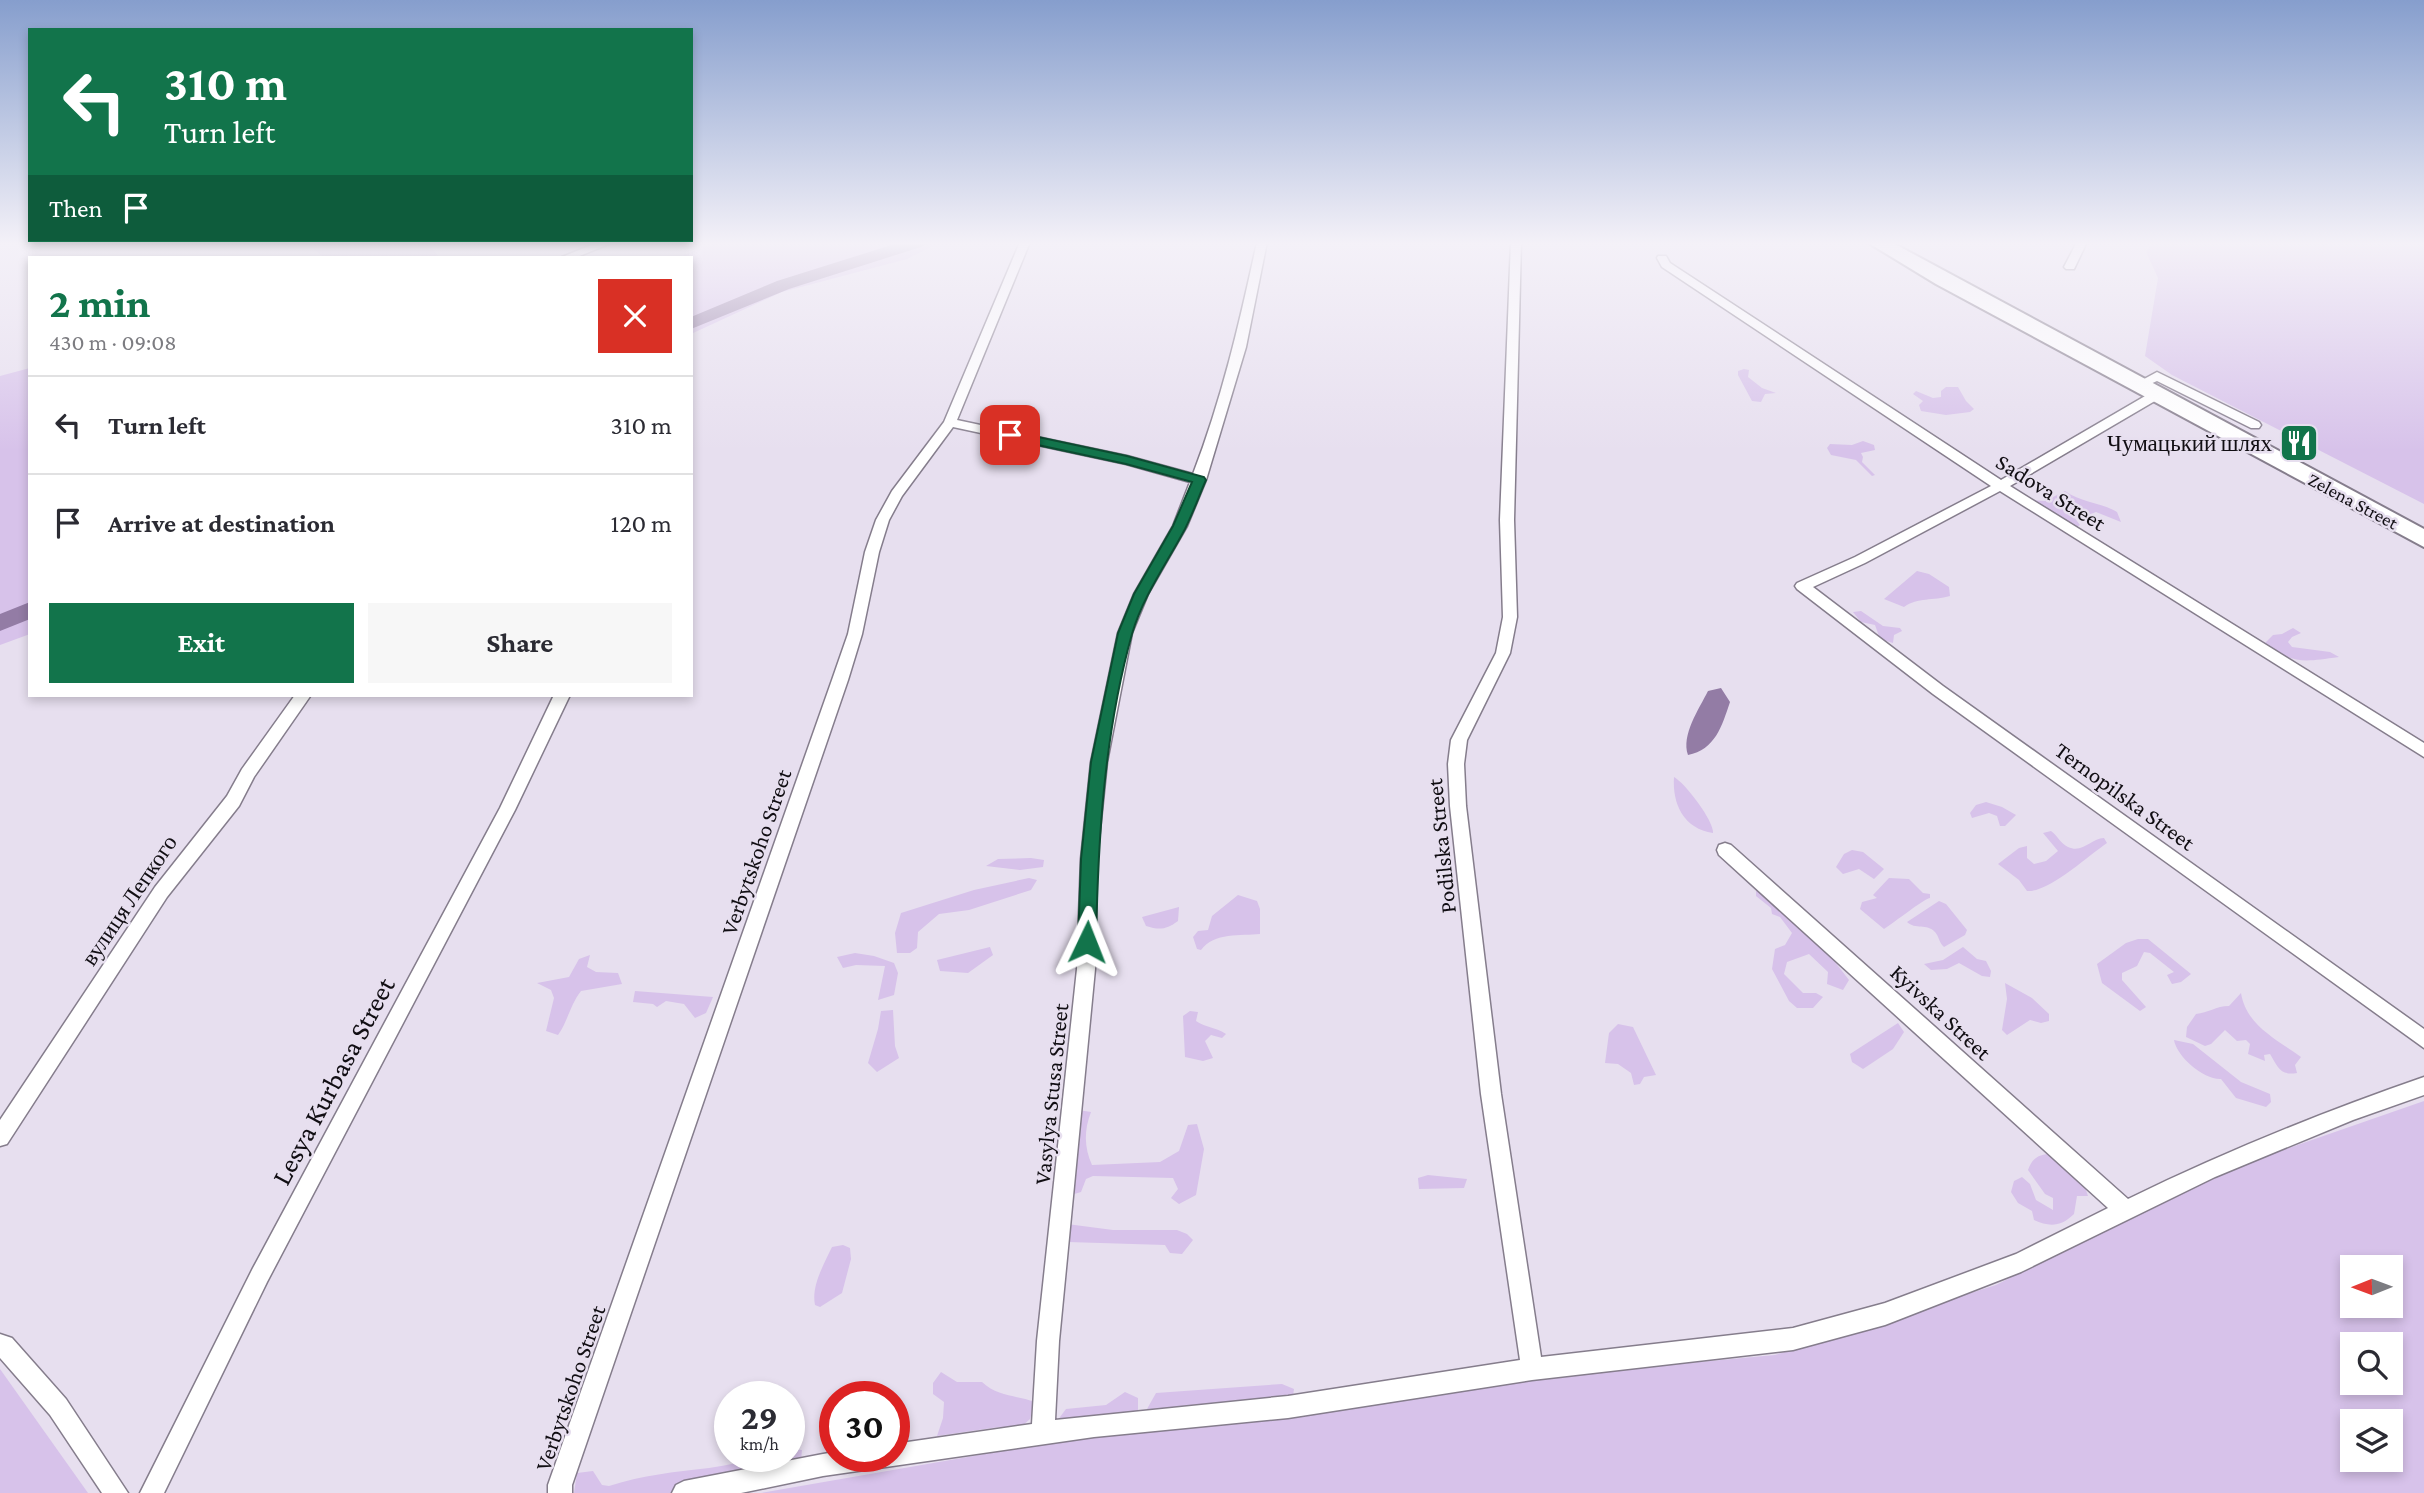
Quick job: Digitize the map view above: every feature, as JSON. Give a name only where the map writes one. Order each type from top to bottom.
[{"type":"highway","name":"Zelena Street","points":[[2004,312],[2424,539]]},
{"type":"street","name":"Verbytskoho Street","points":[[560,1493],[559,1485],[840,680],[855,632],[862,589],[877,536],[890,504],[934,448],[950,422],[996,312]]},
{"type":"street","name":"Vasylya Stusa Street","points":[[1044,1434],[1048,1341],[1086,970],[1089,859],[1099,762],[1125,633],[1141,594],[1180,526],[1199,480],[1240,347],[1247,312]]},
{"type":"street","name":"Podilska Street","points":[[1514,312],[1507,520],[1510,617],[1503,653],[1459,740],[1456,764],[1458,806],[1491,1094],[1532,1369]]},
{"type":"street","name":"Sadova Street","points":[[1735,312],[1858,394],[2424,751]]},
{"type":"street","points":[[2002,485],[2147,390],[2157,376],[2255,425]]},
{"type":"street","points":[[950,422],[1127,460],[1199,480]]},
{"type":"street","name":"Ternopilska Street","points":[[2002,485],[1860,561],[1802,586],[1938,690],[2424,1040]]},
{"type":"street","name":"вулиця Лепкого","points":[[0,1137],[161,892],[233,801],[248,773],[302,697]]},
{"type":"street","name":"Lesya Kurbasa Street","points":[[152,1493],[260,1275],[507,810],[561,697]]},
{"type":"street","name":"Kyivska Street","points":[[1725,850],[2125,1210]]},
{"type":"street","points":[[910,1453],[1094,1426],[1288,1407],[1532,1369],[1744,1346],[1807,1335],[1885,1314],[2021,1262],[2208,1170],[2350,1112],[2424,1086]]},
{"type":"street","points":[[0,1345],[5,1346],[58,1407],[116,1493]]},
{"type":"street","points":[[684,1493],[819,1466]]},
{"type":"shaded area","points":[[693,312],[739,312],[693,333]]},
{"type":"shaded area","points":[[2152,312],[2424,312],[2424,504],[2172,375],[2145,356]]},
{"type":"shaded area","points":[[28,369],[28,635],[0,645],[0,376]]},
{"type":"shaded area","points":[[1749,370],[1748,377],[1762,388],[1776,393],[1765,394],[1761,402],[1752,401],[1738,375],[1738,371]]},
{"type":"shaded area","points":[[1946,387],[1958,387],[1974,409],[1946,415],[1921,411],[1919,405],[1923,401],[1913,394],[1916,391],[1933,398],[1941,397],[1941,391]]},
{"type":"shaded area","points":[[1863,441],[1874,445],[1875,450],[1861,453],[1862,462],[1875,475],[1872,476],[1856,460],[1831,455],[1827,448],[1830,444],[1852,445]]},
{"type":"shaded area","points":[[2065,491],[2117,512],[2121,522],[2096,512],[2081,518],[2074,517],[2080,525],[2075,528],[2029,500],[2045,501]]},
{"type":"shaded area","points":[[1917,571],[1929,574],[1949,587],[1950,596],[1920,600],[1904,607],[1884,599]]},
{"type":"shaded area","points":[[1861,611],[1883,626],[1900,628],[1902,631],[1894,635],[1893,643],[1880,639],[1875,625],[1861,622],[1853,612]]},
{"type":"shaded area","points":[[2293,628],[2301,633],[2288,642],[2292,647],[2330,652],[2339,657],[2300,660],[2284,656],[2263,645],[2273,635]]},
{"type":"shaded area","points":[[1721,688],[1730,702],[1720,728],[1705,748],[1688,755],[1687,739],[1696,714],[1708,691]]},
{"type":"shaded area","points":[[1674,777],[1698,803],[1709,820],[1713,833],[1694,826],[1682,814],[1675,797]]},
{"type":"shaded area","points":[[1986,802],[2016,815],[2005,826],[2000,826],[1997,816],[1989,813],[1972,818],[1970,813],[1976,805]]},
{"type":"shaded area","points":[[2051,831],[2066,846],[2073,849],[2104,838],[2107,843],[2057,880],[2036,890],[2027,891],[2019,880],[1998,864],[2019,848],[2027,846],[2027,858],[2034,864],[2046,861],[2058,851],[2043,833]]},
{"type":"shaded area","points":[[1852,850],[1863,852],[1884,869],[1874,879],[1859,869],[1843,874],[1836,867],[1844,854]]},
{"type":"shaded area","points":[[998,859],[1044,860],[1043,867],[1020,870],[986,866]]},
{"type":"shaded area","points":[[1029,878],[1037,880],[1031,890],[969,910],[939,914],[918,932],[917,948],[910,953],[897,953],[895,933],[901,913],[974,890]]},
{"type":"shaded area","points":[[1889,878],[1909,879],[1923,893],[1930,894],[1930,898],[1884,929],[1860,909],[1862,902],[1877,898],[1873,895]]},
{"type":"shaded area","points":[[1761,888],[1828,953],[1849,980],[1843,990],[1827,984],[1828,972],[1809,954],[1787,962],[1784,974],[1803,993],[1816,993],[1823,997],[1813,1008],[1797,1008],[1789,1001],[1772,969],[1775,949],[1785,945],[1792,933],[1780,917],[1772,914],[1771,908],[1756,896],[1756,890]]},
{"type":"shaded area","points":[[1238,895],[1257,901],[1260,909],[1260,934],[1220,938],[1206,944],[1201,950],[1197,949],[1193,937],[1198,931],[1208,930],[1212,916]]},
{"type":"shaded area","points":[[1939,901],[1946,904],[1967,930],[1965,935],[1944,947],[1932,929],[1907,922]]},
{"type":"shaded area","points":[[1179,907],[1178,921],[1166,928],[1146,926],[1142,917]]},
{"type":"shaded area","points":[[2148,939],[2191,974],[2181,982],[2172,984],[2167,975],[2174,972],[2150,953],[2144,952],[2137,966],[2122,973],[2122,980],[2146,1007],[2140,1011],[2102,983],[2097,964],[2126,943]]},
{"type":"shaded area","points":[[990,947],[993,955],[968,973],[940,971],[937,960]]},
{"type":"shaded area","points":[[1963,947],[1977,959],[1986,961],[1991,971],[1990,977],[1982,976],[1959,963],[1947,969],[1931,970],[1924,964],[1943,960]]},
{"type":"shaded area","points":[[855,953],[894,963],[898,973],[894,995],[878,1000],[885,966],[856,965],[843,968],[837,957]]},
{"type":"shaded area","points":[[590,955],[587,967],[596,972],[618,973],[622,984],[581,991],[558,1035],[546,1031],[554,998],[551,990],[537,983],[569,977],[579,959]]},
{"type":"shaded area","points":[[2005,983],[2032,998],[2049,1014],[2049,1021],[2041,1023],[2030,1020],[2007,1035],[2002,1030],[2007,999]]},
{"type":"shaded area","points":[[635,991],[713,997],[706,1013],[695,1018],[684,1004],[666,1001],[657,1007],[653,1004],[633,1002]]},
{"type":"shaded area","points":[[2241,993],[2249,1014],[2256,1023],[2301,1057],[2295,1065],[2297,1073],[2283,1072],[2270,1054],[2264,1055],[2265,1061],[2248,1054],[2250,1044],[2246,1040],[2237,1041],[2225,1030],[2211,1044],[2205,1046],[2186,1037],[2187,1027],[2196,1014],[2229,1006]]},
{"type":"shaded area","points":[[893,1010],[895,1046],[899,1058],[877,1072],[868,1063],[881,1011]]},
{"type":"shaded area","points":[[1190,1011],[1198,1012],[1196,1021],[1226,1034],[1222,1038],[1211,1035],[1205,1041],[1213,1058],[1203,1061],[1185,1057],[1183,1016]]},
{"type":"shaded area","points":[[1898,1023],[1904,1032],[1893,1049],[1863,1069],[1852,1062],[1850,1054]]},
{"type":"shaded area","points":[[1618,1024],[1633,1027],[1656,1075],[1644,1077],[1640,1084],[1634,1085],[1631,1073],[1618,1064],[1605,1063],[1609,1033]]},
{"type":"shaded area","points":[[2174,1040],[2193,1044],[2241,1082],[2270,1094],[2271,1102],[2266,1107],[2236,1098],[2221,1079],[2207,1076],[2192,1066],[2180,1053]]},
{"type":"shaded area","points":[[2424,1101],[2424,1493],[761,1493],[881,1472],[910,1472],[910,1467],[1300,1399],[1775,1355],[1996,1285],[2214,1174]]},
{"type":"shaded area","points":[[1078,1110],[1091,1112],[1086,1138],[1092,1165],[1160,1162],[1179,1151],[1188,1125],[1197,1124],[1204,1149],[1196,1195],[1179,1204],[1171,1198],[1178,1189],[1173,1178],[1093,1176],[1086,1179],[1081,1192],[1071,1195]]},
{"type":"shaded area","points":[[2049,1154],[2085,1187],[2088,1196],[2077,1196],[2074,1214],[2055,1224],[2034,1220],[2032,1211],[2018,1203],[2011,1192],[2014,1181],[2022,1177],[2030,1184],[2036,1200],[2053,1210],[2053,1198],[2045,1194],[2028,1170],[2036,1158]]},
{"type":"shaded area","points":[[1428,1175],[1467,1179],[1464,1188],[1419,1189],[1418,1178]]},
{"type":"shaded area","points":[[1067,1224],[1113,1230],[1177,1230],[1193,1240],[1182,1254],[1170,1253],[1165,1245],[1068,1242]]},
{"type":"shaded area","points":[[843,1245],[850,1248],[851,1259],[842,1293],[820,1307],[815,1305],[815,1290],[825,1261],[832,1247]]},
{"type":"shaded area","points":[[0,1369],[88,1493],[0,1493]]},
{"type":"shaded area","points":[[941,1372],[957,1382],[982,1382],[1001,1393],[1035,1402],[1030,1419],[1020,1428],[999,1427],[937,1436],[943,1418],[944,1402],[933,1394],[933,1383]]},
{"type":"shaded area","points":[[1282,1384],[1294,1389],[1293,1396],[1151,1414],[1147,1409],[1156,1393]]},
{"type":"shaded area","points":[[1125,1392],[1138,1398],[1138,1416],[1054,1425],[1066,1409],[1106,1405]]},
{"type":"shaded area","points":[[714,1467],[714,1472],[763,1472],[691,1493],[574,1493],[577,1473],[593,1471],[602,1485],[609,1486],[659,1474]]},
{"type":"waterway","points":[[693,323],[720,312]]},
{"type":"waterway","points":[[0,623],[28,611]]},
{"type":"place","name":"Чумацький шлях","points":[[2299,443]]},
{"type":"route","points":[[1010,435],[1186,474],[1199,480],[1180,526],[1141,594],[1125,633],[1099,762],[1089,859],[1087,942]]}]
